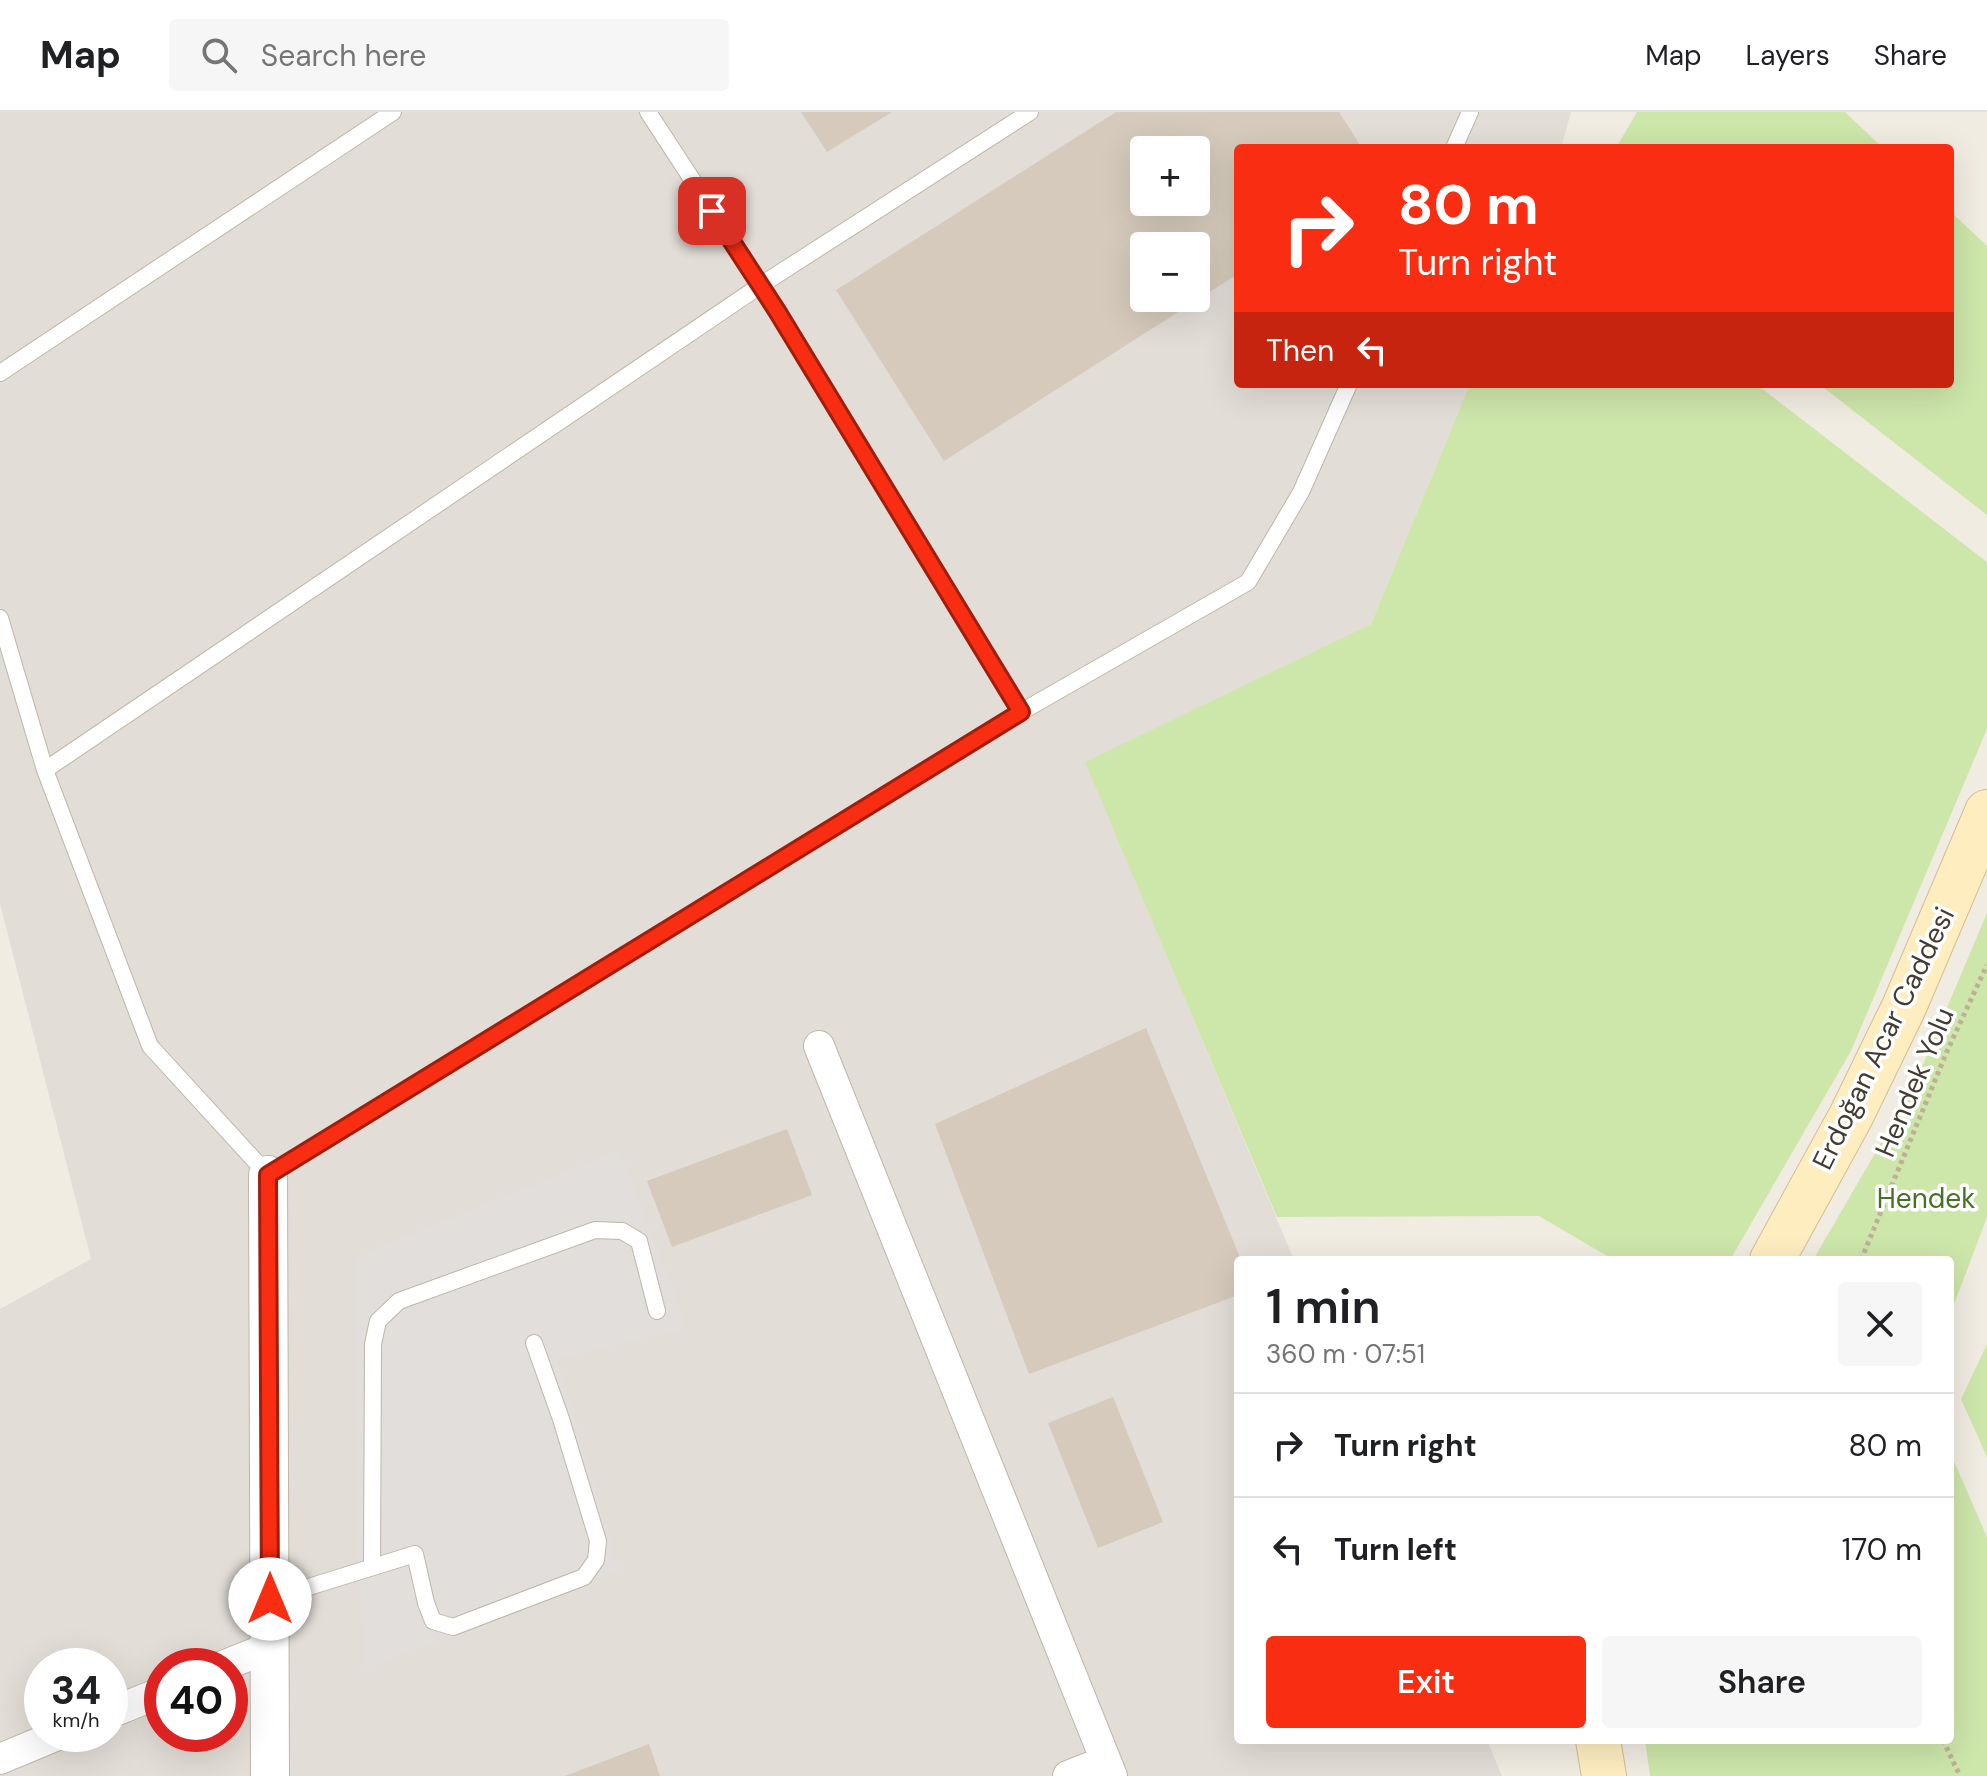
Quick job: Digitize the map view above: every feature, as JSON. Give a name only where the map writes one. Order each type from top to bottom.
[{"type":"main road","name":"Erdoğan Acar Caddesi","points":[[1774,1256],[1851,1116],[1904,1007],[1987,812]]},
{"type":"main road","points":[[1599,1744],[1604,1776]]},
{"type":"street","points":[[819,1046],[1109,1769],[1068,1776]]},
{"type":"street","points":[[268,1175],[270,1776]]},
{"type":"street","points":[[248,1656],[270,1647]]},
{"type":"street","points":[[0,1759],[24,1749]]},
{"type":"lane","points":[[0,373],[393,112]]},
{"type":"lane","points":[[648,112],[761,285],[1021,712]]},
{"type":"lane","points":[[45,770],[761,285],[1030,112]]},
{"type":"lane","points":[[1456,144],[1470,112]]},
{"type":"lane","points":[[0,618],[45,770],[150,1046],[268,1175],[1021,712],[1248,582],[1301,492],[1347,388]]},
{"type":"lane","points":[[372,1567],[373,1344],[378,1321],[399,1301],[595,1230],[622,1231],[639,1241],[657,1311]]},
{"type":"lane","points":[[270,1599],[415,1554],[433,1621],[453,1627],[584,1577],[596,1560],[598,1541],[534,1343]]},
{"type":"path","name":"Hendek Yolu","points":[[1863,1256],[1948,1049],[1987,965]]},
{"type":"path","points":[[1945,1744],[1960,1776]]},
{"type":"shaded area","points":[[0,112],[1571,112],[1562,144],[1234,144],[1234,388],[1468,388],[1371,624],[1086,762],[1292,1256],[1234,1256],[1234,1744],[1489,1744],[1502,1776],[0,1776],[0,1309],[91,1259],[0,904]]},
{"type":"shaded area","points":[[620,1150],[688,1328],[557,1359],[619,1570],[364,1669],[358,1571],[353,1258]]},
{"type":"green space","points":[[1637,112],[1845,112],[1879,144],[1618,144]]},
{"type":"green space","points":[[1954,215],[1987,246],[1987,515],[1824,388],[1954,388]]},
{"type":"green space","points":[[1468,388],[1761,388],[1987,562],[1987,729],[1851,1051],[1732,1256],[1607,1256],[1539,1216],[1277,1217],[1085,762],[1371,624]]},
{"type":"green space","name":"Hendek","points":[[1987,913],[1987,1217],[1954,1304],[1954,1256],[1815,1256],[1913,1088]]},
{"type":"green space","points":[[1987,1344],[1987,1457],[1961,1399]]},
{"type":"green space","points":[[1954,1461],[1987,1537],[1987,1776],[1650,1776],[1646,1744],[1954,1744]]},
{"type":"building","points":[[801,112],[892,112],[827,152]]},
{"type":"building","points":[[1116,112],[1339,112],[1359,144],[1234,144],[1234,277],[1210,292],[1210,232],[1130,232],[1130,312],[1178,312],[944,461],[836,290]]},
{"type":"building","points":[[1146,1028],[1239,1256],[1234,1256],[1234,1297],[1029,1374],[935,1124]]},
{"type":"building","points":[[787,1129],[812,1195],[672,1247],[647,1181]]},
{"type":"building","points":[[1113,1397],[1163,1522],[1098,1548],[1048,1423]]},
{"type":"building","points":[[649,1744],[660,1776],[565,1776]]},
{"type":"route","points":[[270,1599],[268,1175],[1021,712],[761,285],[712,211]]}]
